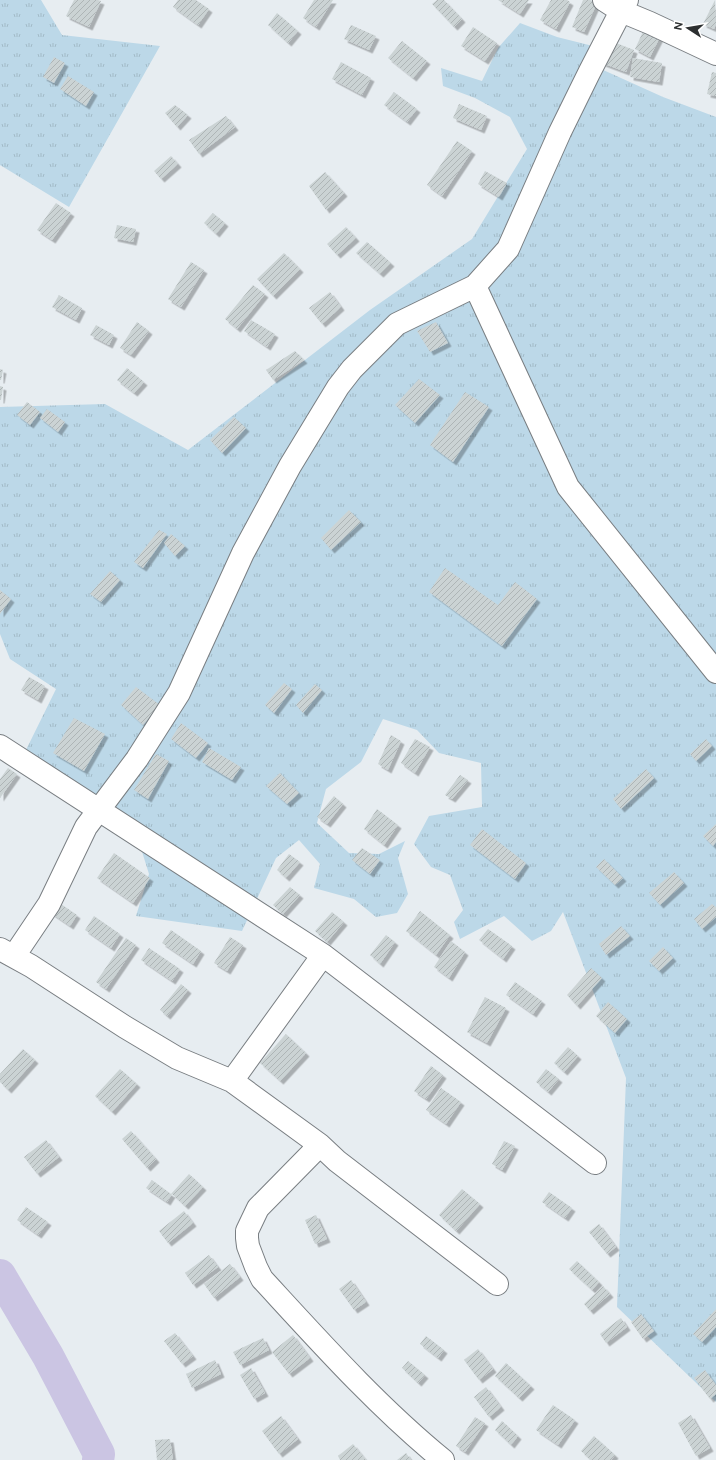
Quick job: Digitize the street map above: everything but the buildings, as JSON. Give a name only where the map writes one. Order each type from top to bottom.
[{"type":"street","points":[[497,1284],[337,1161],[320,1145],[232,1081],[177,1058],[125,1027],[7,952],[50,904],[86,826],[137,759],[178,693],[242,553],[290,466],[338,387],[352,369],[398,324],[475,286],[508,249],[589,73],[617,4],[650,23],[716,54]]},
{"type":"street","points":[[475,286],[568,487],[716,672]]},
{"type":"street","points":[[0,746],[322,955],[595,1163]]},
{"type":"street","points":[[232,1081],[322,955]]},
{"type":"street","points":[[320,1145],[258,1208],[247,1231],[248,1246],[256,1267],[262,1279],[346,1370],[416,1438],[444,1460]]},
{"type":"green space","points":[[0,0],[41,0],[62,35],[160,46],[69,207],[0,165]]},
{"type":"green space","points":[[520,23],[557,37],[593,46],[601,69],[663,97],[716,117],[716,1402],[617,1307],[626,1078],[563,912],[551,931],[532,941],[504,916],[460,939],[454,922],[463,910],[450,875],[431,867],[414,844],[429,816],[482,807],[481,763],[439,753],[417,730],[383,719],[361,762],[326,789],[317,823],[349,853],[379,854],[405,841],[398,858],[408,894],[397,913],[376,917],[354,899],[314,888],[320,864],[299,840],[276,858],[242,931],[136,916],[149,874],[134,826],[25,752],[56,689],[10,659],[0,634],[0,407],[105,404],[188,450],[370,310],[472,239],[527,149],[510,117],[475,98],[443,86],[441,68],[482,81],[498,48]]},
{"type":"waterway","points":[[0,1275],[48,1356],[99,1454],[98,1460]]}]
